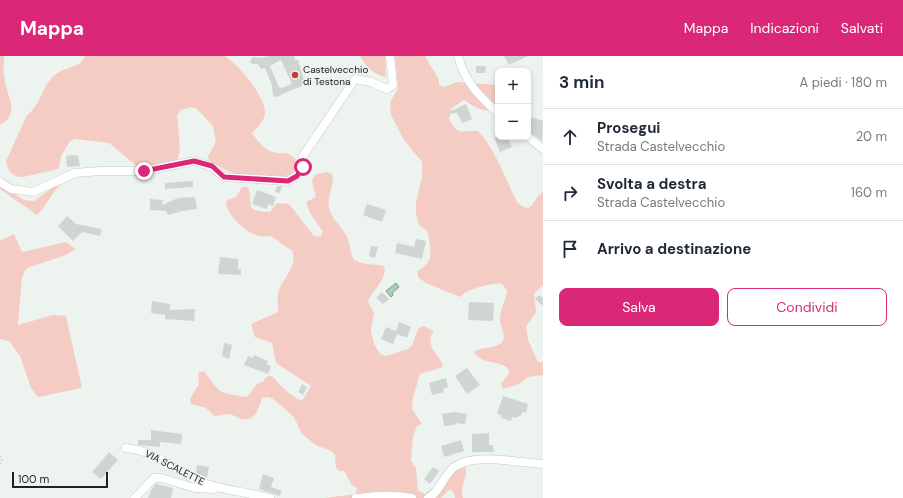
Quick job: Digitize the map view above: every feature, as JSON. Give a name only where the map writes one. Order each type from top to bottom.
[{"type":"street","points":[[0,182],[11,189],[33,192],[75,173],[100,171],[144,171],[194,161],[212,166],[224,177],[288,181],[297,176],[303,167],[303,156],[355,79],[371,82],[386,89],[393,85],[390,56]]},
{"type":"street","points":[[458,56],[464,73],[478,96],[495,110]]},
{"type":"street","points":[[531,139],[543,148]]},
{"type":"street","name":"VIA SCALETTE","points":[[126,448],[148,452],[191,477],[229,491],[245,492],[270,498]]},
{"type":"street","points":[[428,498],[436,491],[446,474],[460,463],[468,461],[502,460],[543,464]]},
{"type":"street","points":[[135,498],[154,478],[161,478],[195,488],[229,491]]},
{"type":"street","points":[[356,498],[379,494],[412,498]]},
{"type":"path","points":[[0,456],[2,462],[0,465]]},
{"type":"shaded area","points":[[0,56],[4,56],[4,78],[11,110],[10,115],[0,125]]},
{"type":"shaded area","points":[[85,56],[225,56],[244,73],[256,89],[264,105],[264,118],[261,124],[252,133],[266,149],[281,154],[287,153],[297,160],[293,174],[280,177],[234,174],[209,161],[208,156],[216,142],[213,126],[197,109],[191,107],[181,110],[177,115],[180,150],[177,161],[144,168],[138,167],[109,143],[75,139],[70,141],[61,156],[59,168],[23,177],[13,175],[9,170],[6,161],[27,115],[32,111],[50,80],[59,72],[80,63]]},
{"type":"shaded area","points":[[360,56],[385,56],[386,77],[371,70]]},
{"type":"shaded area","points":[[395,56],[425,56],[439,80],[439,85],[445,87],[456,82],[495,85],[495,110],[489,111],[476,107],[464,100],[452,108],[449,119],[452,125],[458,130],[464,132],[478,131],[495,156],[517,202],[522,206],[526,208],[530,207],[543,192],[543,285],[534,294],[536,312],[526,327],[528,340],[538,362],[543,362],[543,375],[528,377],[519,384],[503,389],[501,384],[509,373],[508,368],[499,364],[485,361],[474,352],[480,349],[497,346],[504,339],[500,317],[507,291],[502,284],[492,284],[480,287],[468,291],[460,297],[426,283],[418,277],[418,271],[424,267],[430,259],[428,232],[419,225],[416,214],[416,202],[422,177],[422,162],[404,140],[391,115],[390,103],[398,88]]},
{"type":"shaded area","points":[[326,172],[332,174],[333,178],[329,199],[330,212],[347,237],[354,260],[364,264],[384,266],[384,276],[368,302],[374,313],[371,331],[374,344],[380,354],[386,356],[408,349],[412,345],[418,329],[423,326],[434,331],[430,341],[431,346],[443,367],[420,374],[413,398],[412,409],[422,424],[417,426],[413,437],[411,461],[416,468],[418,490],[425,494],[460,466],[465,466],[466,474],[462,489],[463,498],[455,498],[454,493],[450,489],[441,498],[325,498],[356,494],[357,488],[352,485],[344,471],[339,471],[336,467],[335,455],[331,451],[316,445],[302,434],[294,417],[273,399],[268,397],[262,398],[255,415],[248,419],[238,418],[230,414],[214,416],[206,408],[191,404],[190,399],[199,384],[198,373],[204,371],[221,391],[247,397],[257,384],[263,382],[266,377],[272,376],[293,396],[302,401],[311,386],[276,363],[272,343],[255,337],[251,324],[278,312],[279,289],[293,262],[292,250],[272,237],[259,236],[248,231],[233,218],[227,207],[226,201],[236,197],[242,187],[248,187],[251,206],[253,209],[270,212],[277,203],[289,204],[314,236],[320,237],[323,232],[310,213],[306,202],[316,197],[312,181],[315,175]]},
{"type":"shaded area","points":[[59,183],[61,184],[54,191],[44,208],[37,215],[0,189],[0,185],[24,200],[34,201]]},
{"type":"shaded area","points":[[14,234],[22,252],[66,242],[76,249],[66,255],[27,268],[22,277],[18,325],[53,315],[66,316],[82,388],[38,397],[31,388],[20,356],[9,341],[0,339],[0,241]]},
{"type":"shaded area","points":[[396,283],[399,287],[392,293],[393,295],[391,297],[386,291]]},
{"type":"building","name":"Castelvecchio di Testona","points":[[268,56],[294,56],[295,60],[298,60],[304,80],[302,86],[278,97],[273,96],[272,85],[265,68],[261,69],[258,64],[252,64],[250,61],[253,57],[262,58]],"holes":[[[281,60],[292,84],[282,88],[279,87],[270,66]]]},
{"type":"building","points":[[504,56],[528,56],[509,65]]},
{"type":"building","points":[[476,66],[486,66],[485,73],[476,73]]},
{"type":"building","points":[[466,104],[472,119],[462,123],[457,113],[445,114]]},
{"type":"building","points":[[532,117],[543,121],[542,141],[531,133]]},
{"type":"building","points":[[495,140],[508,140],[512,147],[500,152]]},
{"type":"building","points":[[66,156],[78,156],[80,166],[67,167]]},
{"type":"building","points":[[193,181],[193,187],[165,189],[165,183]]},
{"type":"building","points":[[277,186],[282,186],[280,193],[275,192]]},
{"type":"building","points":[[257,190],[276,197],[273,206],[268,204],[267,209],[252,204]]},
{"type":"building","points":[[195,197],[197,209],[168,215],[166,211],[150,210],[150,199],[163,200],[162,205],[178,198]]},
{"type":"building","points":[[367,204],[386,210],[382,222],[363,215]]},
{"type":"building","points":[[67,216],[76,224],[102,229],[100,236],[82,232],[73,241],[58,226]]},
{"type":"building","points":[[416,239],[426,241],[422,259],[395,253],[397,243],[414,247]]},
{"type":"building","points":[[371,246],[378,247],[375,258],[369,256]]},
{"type":"building","points":[[220,257],[238,259],[238,269],[241,269],[241,275],[218,274]]},
{"type":"building","points":[[382,292],[389,299],[383,304],[376,298]]},
{"type":"building","points":[[539,295],[543,298],[543,306],[535,299]]},
{"type":"building","points":[[152,301],[170,304],[170,310],[195,309],[194,321],[165,319],[165,315],[151,313]]},
{"type":"building","points":[[469,302],[494,303],[493,321],[468,320]]},
{"type":"building","points":[[399,322],[411,327],[407,338],[397,334],[393,344],[381,339],[386,327],[396,331]]},
{"type":"building","points":[[224,343],[232,345],[229,359],[222,356]]},
{"type":"building","points":[[254,355],[268,361],[267,365],[271,366],[268,374],[244,365],[248,356],[253,358]]},
{"type":"building","points":[[467,368],[480,385],[467,394],[455,376]]},
{"type":"building","points":[[446,378],[448,387],[443,389],[444,392],[432,395],[429,383]]},
{"type":"building","points":[[302,384],[307,387],[303,395],[298,392]]},
{"type":"building","points":[[503,396],[528,404],[526,413],[522,412],[522,415],[515,418],[512,417],[511,421],[501,418],[502,415],[497,414]]},
{"type":"building","points":[[454,412],[467,414],[465,424],[455,423],[455,425],[444,426],[442,414]]},
{"type":"building","points":[[151,430],[182,434],[181,444],[160,442],[160,447],[138,445],[138,440],[151,440]]},
{"type":"building","points":[[489,433],[489,445],[493,445],[494,452],[472,452],[472,434]]},
{"type":"building","points":[[461,440],[464,451],[444,457],[441,446]]},
{"type":"building","points":[[109,452],[118,460],[101,479],[92,472]]},
{"type":"building","points":[[197,465],[209,467],[207,478],[196,473]]},
{"type":"building","points":[[433,467],[439,471],[430,484],[424,479]]},
{"type":"building","points":[[263,474],[274,478],[271,487],[282,491],[280,496],[259,489]]},
{"type":"building","points":[[156,484],[173,488],[171,498],[148,498],[151,490]]},
{"type":"place","name":"Castelvecchio di Testona","points":[[295,75]]},
{"type":"route","points":[[144,171],[194,161],[212,166],[224,177],[288,181],[297,176],[303,167]]}]
